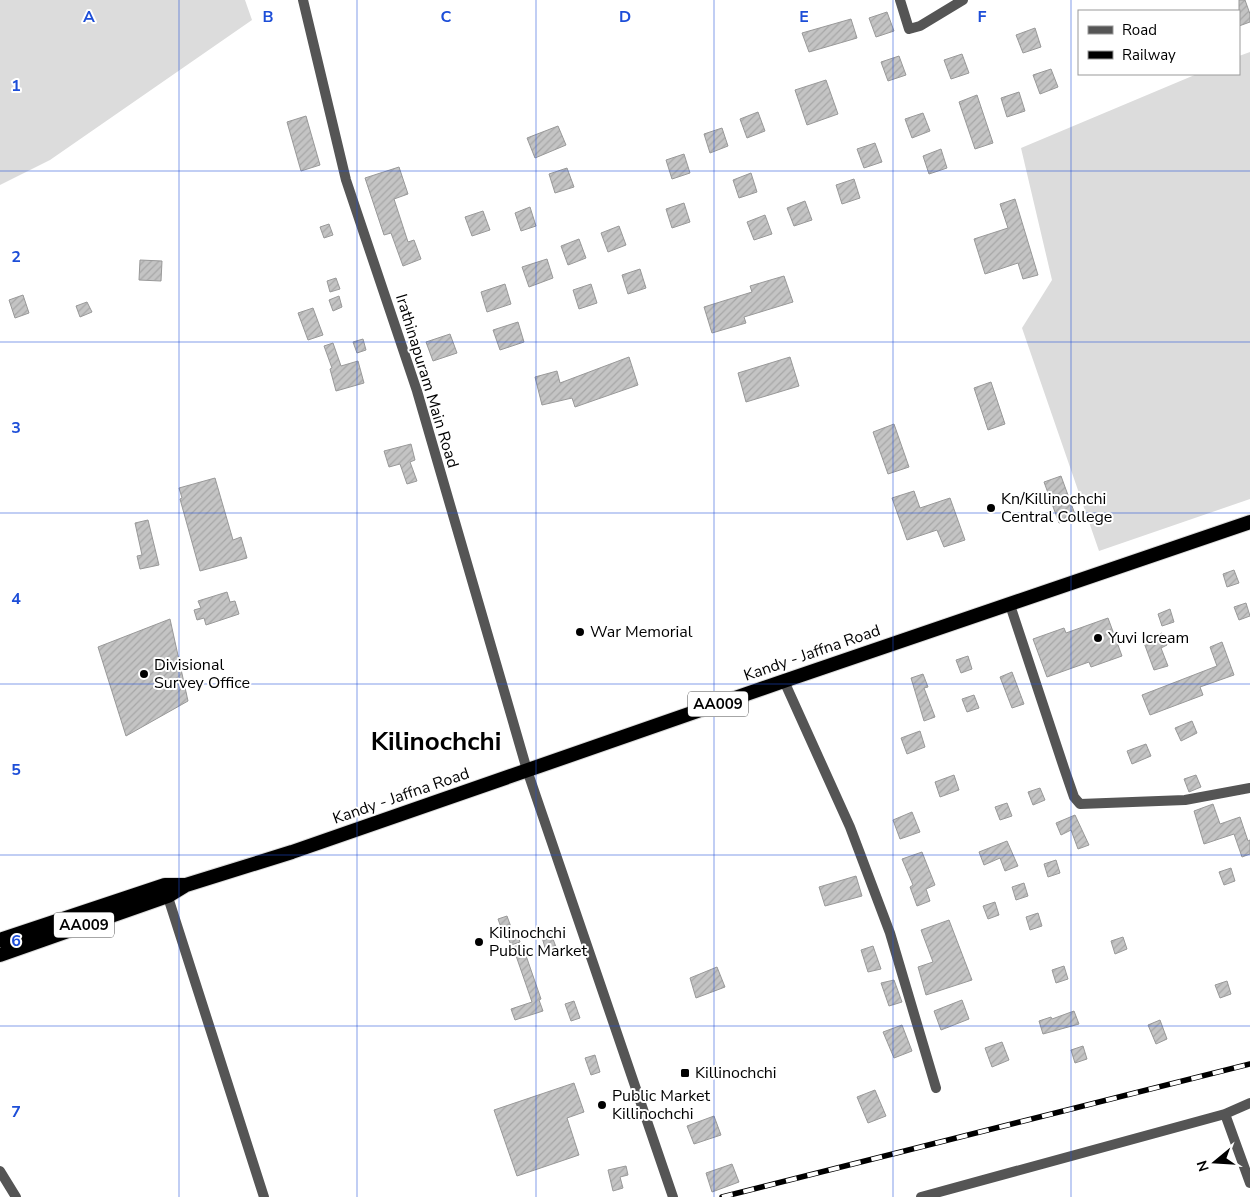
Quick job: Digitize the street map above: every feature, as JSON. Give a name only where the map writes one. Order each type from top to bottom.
[{"type":"highway","name":"Kandy - Jaffna Road","points":[[0,940],[292,852],[1250,522]]},
{"type":"highway","name":"Kandy - Jaffna Road","points":[[0,955],[166,891]]},
{"type":"street","name":"Irathinapuram Main Road","points":[[303,0],[346,180],[417,391],[527,770],[674,1197]]},
{"type":"street","points":[[900,0],[909,29],[920,26],[963,0]]},
{"type":"street","points":[[1010,606],[1074,797],[1080,804],[1185,800],[1250,788]]},
{"type":"street","points":[[784,681],[850,827],[886,924],[936,1088]]},
{"type":"street","points":[[166,891],[264,1197]]},
{"type":"street","points":[[921,1197],[1225,1114],[1250,1102]]},
{"type":"street","points":[[1225,1114],[1250,1183]]},
{"type":"street","points":[[0,1171],[16,1197]]},
{"type":"shaded area","points":[[0,0],[245,0],[252,20],[50,160],[0,185]]},
{"type":"shaded area","points":[[1250,52],[1250,499],[1099,551],[1022,328],[1052,280],[1021,148],[1195,75],[1240,75],[1240,56]]},
{"type":"building","points":[[1239,0],[1245,0],[1250,14],[1250,22],[1240,26]]},
{"type":"building","points":[[887,12],[894,31],[876,37],[869,18]]},
{"type":"building","points":[[851,19],[857,38],[809,52],[802,33]]},
{"type":"building","points":[[1035,28],[1041,47],[1023,53],[1016,35]]},
{"type":"building","points":[[962,54],[969,73],[951,79],[944,60]]},
{"type":"building","points":[[899,56],[906,75],[888,81],[881,62]]},
{"type":"building","points":[[1051,69],[1058,87],[1040,94],[1033,75]]},
{"type":"building","points":[[826,80],[838,114],[807,125],[795,90]]},
{"type":"building","points":[[1019,92],[1025,111],[1007,117],[1001,98]]},
{"type":"building","points":[[977,95],[993,143],[975,149],[959,102]]},
{"type":"building","points":[[758,112],[765,131],[747,138],[740,119]]},
{"type":"building","points":[[923,113],[930,131],[912,138],[905,119]]},
{"type":"building","points":[[306,116],[320,165],[301,171],[287,122]]},
{"type":"building","points":[[558,126],[566,145],[535,158],[527,138]]},
{"type":"building","points":[[722,128],[728,146],[710,153],[704,134]]},
{"type":"building","points":[[875,143],[882,162],[864,168],[857,149]]},
{"type":"building","points":[[941,149],[947,168],[929,174],[923,156]]},
{"type":"building","points":[[684,154],[690,173],[672,179],[666,160]]},
{"type":"building","points":[[399,167],[408,194],[394,199],[408,242],[414,240],[421,259],[403,266],[391,233],[384,235],[365,178]]},
{"type":"building","points":[[567,168],[574,187],[555,193],[549,174]]},
{"type":"building","points":[[751,173],[757,192],[739,198],[733,180]]},
{"type":"building","points":[[854,179],[860,198],[842,204],[836,185]]},
{"type":"building","points":[[1015,199],[1038,275],[1023,279],[1018,263],[985,274],[974,239],[1008,228],[1000,204]]},
{"type":"building","points":[[805,201],[812,220],[794,226],[787,208]]},
{"type":"building","points":[[684,203],[690,222],[672,228],[666,209]]},
{"type":"building","points":[[530,207],[536,226],[521,231],[515,213]]},
{"type":"building","points":[[483,211],[490,230],[472,236],[465,217]]},
{"type":"building","points":[[765,215],[772,234],[754,240],[747,222]]},
{"type":"building","points":[[329,224],[333,235],[324,238],[320,227]]},
{"type":"building","points":[[619,226],[626,245],[608,252],[601,233]]},
{"type":"building","points":[[579,239],[586,258],[568,265],[561,246]]},
{"type":"building","points":[[547,259],[553,278],[529,287],[522,267]]},
{"type":"building","points":[[140,260],[162,261],[161,281],[139,280]]},
{"type":"building","points":[[640,269],[646,288],[628,294],[622,275]]},
{"type":"building","points":[[784,276],[793,302],[744,317],[746,323],[712,333],[704,307],[752,292],[750,286]]},
{"type":"building","points":[[336,278],[340,289],[330,292],[327,281]]},
{"type":"building","points":[[505,284],[511,304],[487,312],[481,292]]},
{"type":"building","points":[[591,284],[597,303],[579,309],[573,290]]},
{"type":"building","points":[[23,295],[29,313],[15,318],[9,300]]},
{"type":"building","points":[[339,296],[342,307],[333,311],[329,300]]},
{"type":"building","points":[[87,302],[92,312],[80,317],[76,306]]},
{"type":"building","points":[[313,308],[323,335],[308,340],[298,313]]},
{"type":"building","points":[[518,322],[524,342],[500,350],[493,330]]},
{"type":"building","points":[[450,334],[457,353],[433,361],[426,342]]},
{"type":"building","points":[[363,339],[366,350],[357,353],[353,342]]},
{"type":"building","points":[[333,343],[341,366],[358,361],[364,383],[336,391],[330,369],[332,368],[324,346]]},
{"type":"building","points":[[629,357],[638,385],[575,407],[572,398],[542,405],[535,377],[557,371],[560,383]]},
{"type":"building","points":[[790,357],[799,386],[746,402],[738,373]]},
{"type":"building","points":[[991,382],[1005,424],[988,430],[974,388]]},
{"type":"building","points":[[894,424],[909,467],[888,474],[873,432]]},
{"type":"building","points":[[411,444],[415,460],[410,462],[417,481],[407,484],[400,464],[389,467],[384,451]]},
{"type":"building","points":[[1061,476],[1076,517],[1059,523],[1044,482]]},
{"type":"building","points":[[215,478],[233,540],[241,537],[247,558],[200,571],[180,499],[182,498],[179,488]]},
{"type":"building","points":[[914,491],[920,508],[950,498],[965,540],[944,547],[937,530],[907,540],[892,498]]},
{"type":"building","points":[[148,520],[159,565],[140,569],[137,556],[142,555],[135,523]]},
{"type":"building","points":[[1234,570],[1239,583],[1227,587],[1223,574]]},
{"type":"building","points":[[227,592],[230,602],[235,601],[239,614],[206,625],[204,618],[197,620],[194,610],[201,608],[198,601]]},
{"type":"building","points":[[1246,603],[1250,616],[1239,620],[1234,607]]},
{"type":"building","points":[[1170,609],[1174,622],[1162,626],[1158,614]]},
{"type":"building","points":[[1108,618],[1122,656],[1091,667],[1089,662],[1047,677],[1033,639],[1064,628],[1066,633]]},
{"type":"building","name":"Divisional Survey Office","points":[[170,619],[188,701],[126,736],[98,647]]},
{"type":"building","points":[[1162,633],[1167,645],[1161,648],[1168,666],[1154,670],[1143,640]]},
{"type":"building","points":[[1222,642],[1234,675],[1200,687],[1203,695],[1150,715],[1142,695],[1217,666],[1210,647]]},
{"type":"building","points":[[968,656],[972,669],[961,673],[956,660]]},
{"type":"building","points":[[1012,672],[1024,704],[1012,708],[1000,677]]},
{"type":"building","points":[[923,674],[928,687],[924,688],[935,717],[924,721],[911,678]]},
{"type":"building","points":[[974,695],[979,708],[967,712],[962,699]]},
{"type":"building","points":[[1192,721],[1197,733],[1181,741],[1175,728]]},
{"type":"building","points":[[920,731],[925,747],[907,754],[901,738]]},
{"type":"building","points":[[1146,744],[1151,756],[1132,764],[1127,751]]},
{"type":"building","points":[[954,775],[959,790],[940,797],[935,782]]},
{"type":"building","points":[[1196,775],[1201,787],[1189,792],[1184,779]]},
{"type":"building","points":[[1040,788],[1045,800],[1033,805],[1028,792]]},
{"type":"building","points":[[1007,803],[1012,816],[1000,820],[995,807]]},
{"type":"building","points":[[1213,804],[1220,824],[1240,817],[1248,841],[1250,840],[1250,854],[1242,857],[1234,834],[1204,844],[1194,811]]},
{"type":"building","points":[[912,812],[920,832],[900,839],[893,820]]},
{"type":"building","points":[[1075,815],[1089,845],[1078,849],[1071,830],[1061,835],[1056,823]]},
{"type":"building","points":[[1007,841],[1018,866],[1005,871],[1000,858],[984,865],[979,852]]},
{"type":"building","points":[[922,852],[935,885],[926,889],[930,901],[917,906],[910,887],[913,885],[902,859]]},
{"type":"building","points":[[1056,860],[1060,873],[1048,877],[1044,864]]},
{"type":"building","points":[[1231,868],[1235,881],[1224,885],[1219,872]]},
{"type":"building","points":[[856,876],[862,896],[825,906],[819,887]]},
{"type":"building","points":[[1024,883],[1028,896],[1016,900],[1012,887]]},
{"type":"building","points":[[995,902],[999,915],[988,919],[983,906]]},
{"type":"building","points":[[1038,913],[1042,926],[1030,930],[1026,917]]},
{"type":"building","points":[[507,916],[511,927],[502,930],[498,919]]},
{"type":"building","points":[[949,920],[972,980],[926,995],[918,967],[933,962],[921,930]]},
{"type":"building","points":[[516,931],[520,942],[511,945],[507,935]]},
{"type":"building","points":[[550,931],[556,947],[546,951],[541,934]]},
{"type":"building","points":[[1123,937],[1127,949],[1115,954],[1111,941]]},
{"type":"building","points":[[522,944],[541,999],[539,1000],[543,1011],[515,1020],[511,1009],[532,1002],[513,947]]},
{"type":"building","points":[[873,946],[881,969],[868,972],[861,950]]},
{"type":"building","points":[[1064,966],[1068,979],[1056,983],[1052,970]]},
{"type":"building","points":[[717,967],[725,987],[696,998],[690,978]]},
{"type":"building","points":[[894,980],[902,1002],[889,1006],[881,983]]},
{"type":"building","points":[[1227,981],[1231,994],[1220,998],[1215,985]]},
{"type":"building","points":[[962,1000],[969,1019],[941,1030],[934,1011]]},
{"type":"building","points":[[574,1001],[580,1018],[571,1021],[565,1004]]},
{"type":"building","points":[[1074,1011],[1079,1024],[1043,1034],[1039,1021],[1051,1017],[1052,1019]]},
{"type":"building","points":[[1160,1020],[1167,1039],[1156,1044],[1148,1025]]},
{"type":"building","points":[[902,1025],[912,1051],[894,1058],[883,1032]]},
{"type":"building","points":[[1002,1042],[1009,1060],[992,1067],[985,1048]]},
{"type":"building","points":[[1083,1046],[1087,1059],[1075,1063],[1071,1050]]},
{"type":"building","points":[[595,1055],[600,1072],[591,1075],[585,1058]]},
{"type":"building","points":[[574,1083],[584,1112],[567,1118],[579,1155],[517,1176],[494,1110]]},
{"type":"building","points":[[875,1090],[886,1116],[868,1123],[857,1097]]},
{"type":"building","points":[[714,1116],[721,1135],[694,1144],[687,1126]]},
{"type":"building","points":[[732,1164],[739,1182],[712,1192],[706,1173]]},
{"type":"building","points":[[626,1166],[628,1175],[620,1177],[623,1188],[613,1191],[608,1170]]},
{"type":"railway","points":[[722,1197],[1250,1064]]},
{"type":"place","name":"Kn/Killinochchi Central College","points":[[991,508]]},
{"type":"place","name":"War Memorial","points":[[580,632]]},
{"type":"place","name":"Yuvi Icream","points":[[1098,638]]},
{"type":"place","name":"Divisional Survey Office","points":[[144,674]]},
{"type":"place","name":"Kilinochchi Public Market","points":[[479,942]]},
{"type":"place","name":"Killinochchi","points":[[685,1073]]},
{"type":"place","name":"Public Market Killinochchi","points":[[602,1105]]},
{"type":"district","name":"Kilinochchi","points":[[436,741]]}]
